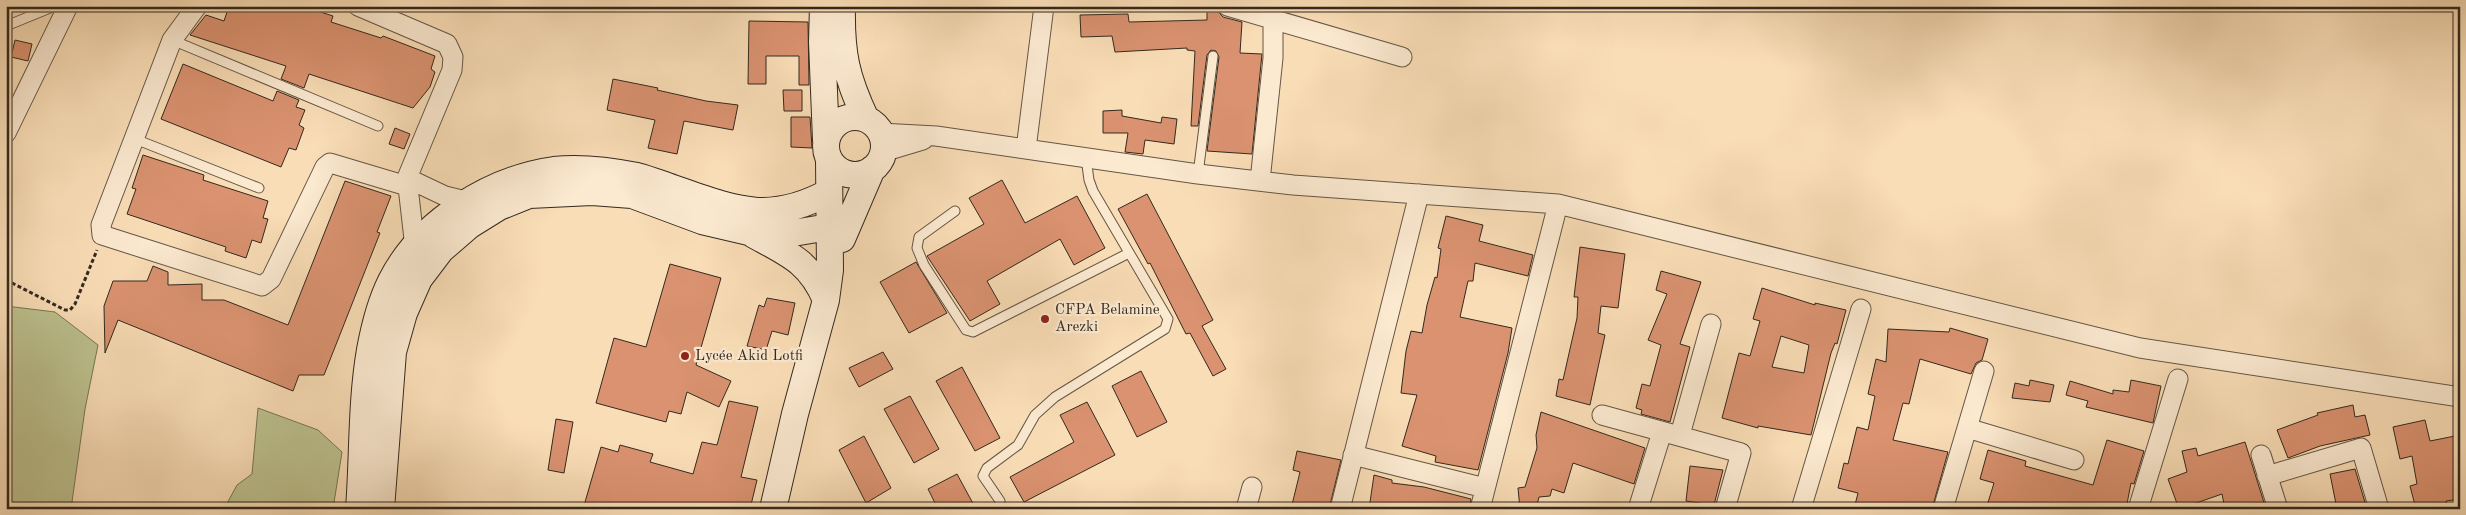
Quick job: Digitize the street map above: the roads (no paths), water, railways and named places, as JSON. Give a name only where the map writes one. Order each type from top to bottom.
[{"type":"main road","points":[[823,6],[829,192],[838,226]]},
{"type":"main road","points":[[773,509],[795,414],[826,300],[838,226],[875,143],[844,64],[841,33],[842,6]]},
{"type":"main road","points":[[856,117],[875,143],[853,175],[835,167],[828,150],[837,123],[846,118],[856,117]]},
{"type":"main road","points":[[359,509],[370,350],[391,281],[429,231],[470,202],[493,187],[515,179],[556,170],[600,171],[638,176],[726,206],[752,212],[789,209],[829,192]]},
{"type":"main road","points":[[381,509],[393,352],[404,313],[419,279],[441,250],[470,225],[499,207],[529,195],[560,192],[632,194],[702,221],[749,232],[780,233],[838,226]]},
{"type":"main road","points":[[749,232],[787,252],[808,268],[819,282],[826,300]]},
{"type":"street","points":[[7,129],[68,6]]},
{"type":"street","points":[[197,6],[172,40],[100,226],[102,235],[262,286],[271,280],[325,167],[330,163],[407,182],[445,196],[470,202]]},
{"type":"street","points":[[358,6],[447,44],[453,57],[452,70],[407,182],[415,248]]},
{"type":"street","points":[[1026,148],[1044,6]]},
{"type":"street","points":[[1227,6],[1402,57]]},
{"type":"street","points":[[1260,181],[1273,58],[1273,20]]},
{"type":"street","points":[[875,143],[936,136],[1198,174],[1260,181],[1558,204],[2140,348],[2460,397]]},
{"type":"street","points":[[1340,509],[1419,194]]},
{"type":"street","points":[[1480,509],[1558,204]]},
{"type":"street","points":[[1801,509],[1861,309]]},
{"type":"street","points":[[1680,435],[1711,324]]},
{"type":"street","points":[[1944,509],[1984,372]]},
{"type":"street","points":[[2138,509],[2178,379]]},
{"type":"street","points":[[1602,415],[1741,453],[1725,509]]},
{"type":"street","points":[[1967,428],[2074,460]]},
{"type":"street","points":[[1638,509],[1662,432]]},
{"type":"street","points":[[2267,476],[2361,448],[2380,509]]},
{"type":"street","points":[[1352,455],[1485,488]]},
{"type":"street","points":[[2261,455],[2278,509]]},
{"type":"street","points":[[1246,509],[1252,488]]},
{"type":"lane","points":[[6,26],[55,6]]},
{"type":"lane","points":[[172,40],[378,126]]},
{"type":"lane","points":[[1198,174],[1214,56]]},
{"type":"lane","points":[[135,139],[259,188]]},
{"type":"lane","points":[[1000,501],[984,476],[987,468],[1018,445],[1035,415],[1055,397],[1165,329],[1168,324],[1168,319],[1093,191],[1089,180],[1086,157]]},
{"type":"lane","points":[[955,211],[919,237],[917,248],[924,265],[966,330],[973,332],[1129,253]]},
{"type":"place","name":"CFPA Belamine Arezki","points":[[1045,319]]},
{"type":"place","name":"Lycée Akid Lotfi","points":[[685,356]]}]
